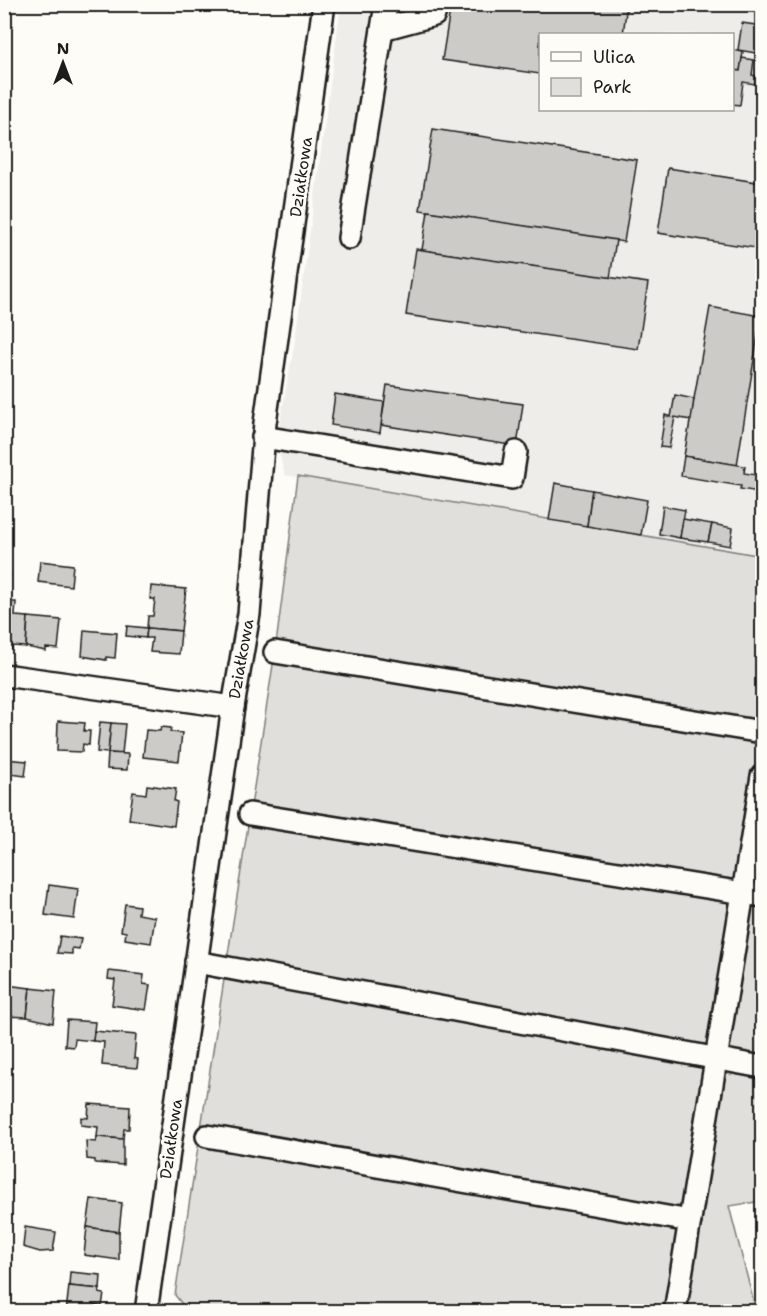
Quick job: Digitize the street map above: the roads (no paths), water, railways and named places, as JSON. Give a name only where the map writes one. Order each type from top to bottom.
[{"type":"street","name":"Działkowa","points":[[146,1311],[233,707],[249,614],[263,437],[324,4]]},
{"type":"street","points":[[350,238],[386,4]]},
{"type":"street","points":[[382,29],[434,15],[436,4]]},
{"type":"street","points":[[263,437],[512,478],[516,453]]},
{"type":"street","points":[[275,652],[762,732]]},
{"type":"street","points":[[4,675],[233,707]]},
{"type":"street","points":[[675,1311],[716,1059],[753,895],[762,776]]},
{"type":"street","points":[[250,814],[753,895]]},
{"type":"street","points":[[196,962],[762,1067]]},
{"type":"street","points":[[207,1136],[690,1221]]}]
